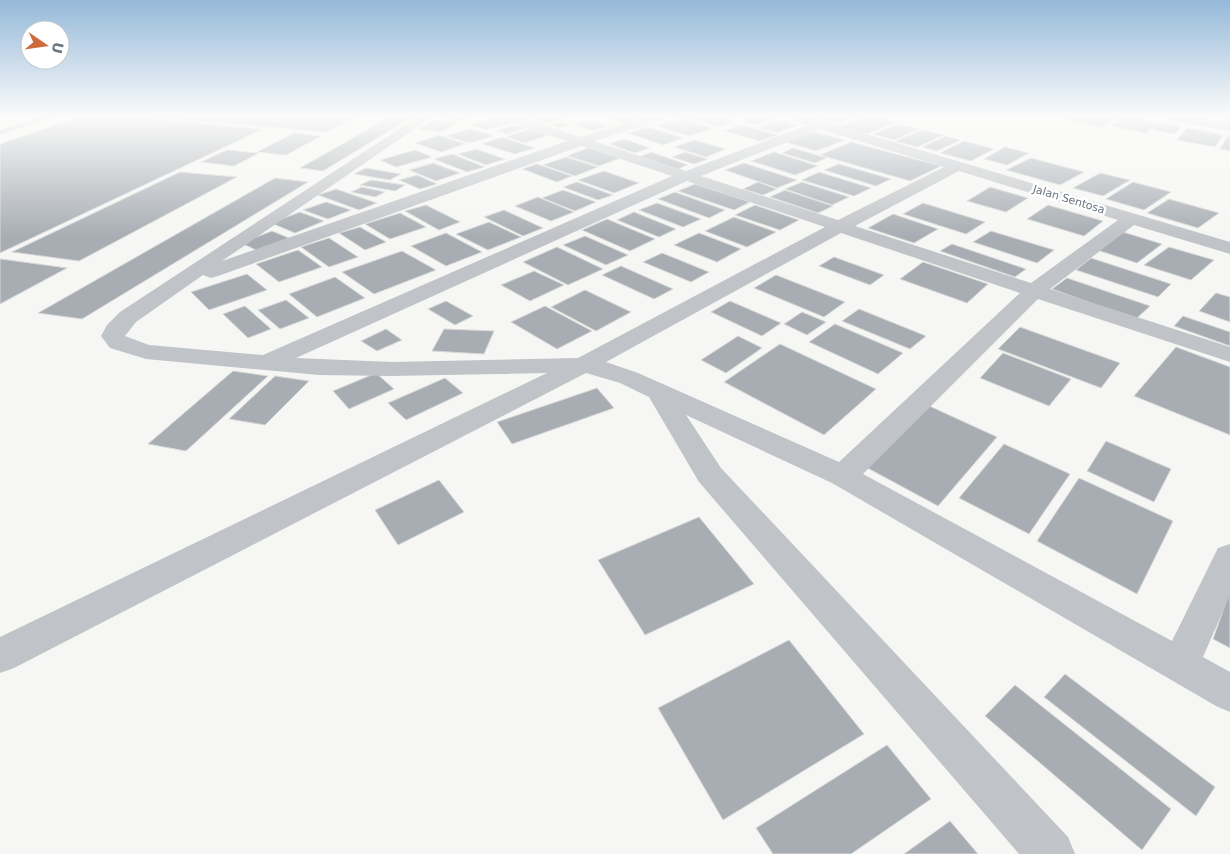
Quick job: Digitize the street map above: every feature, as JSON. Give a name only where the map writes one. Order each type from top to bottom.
[{"type":"street","points":[[366,157],[128,317],[115,330],[113,336],[118,343],[146,352],[319,368],[392,369],[583,366],[629,378],[843,476],[1230,693]]},
{"type":"street","points":[[179,283],[536,157]]},
{"type":"street","points":[[629,157],[1230,355]]},
{"type":"street","points":[[268,362],[686,176],[735,157]]},
{"type":"street","name":"Jalan Sentosa","points":[[928,157],[1230,248]]},
{"type":"street","points":[[0,656],[583,366],[841,226],[958,166]]},
{"type":"street","points":[[843,476],[1035,290],[1132,218]]},
{"type":"street","points":[[659,392],[710,474],[1051,854]]},
{"type":"street","points":[[1180,665],[1230,557]]},
{"type":"building","points":[[0,157],[204,157],[0,253]]},
{"type":"building","points":[[212,157],[252,157],[234,166],[201,162]]},
{"type":"building","points":[[320,157],[346,157],[323,171],[300,168]]},
{"type":"building","points":[[391,157],[432,157],[396,167],[380,160]]},
{"type":"building","points":[[459,157],[485,167],[467,172],[434,159]]},
{"type":"building","points":[[465,157],[499,157],[505,159],[486,165]]},
{"type":"building","points":[[566,157],[598,167],[575,176],[543,165]]},
{"type":"building","points":[[570,157],[620,158],[599,166]]},
{"type":"building","points":[[639,157],[665,157],[688,165],[677,169]]},
{"type":"building","points":[[672,157],[701,157],[708,159],[694,164]]},
{"type":"building","points":[[762,157],[789,157],[818,166],[795,175],[751,161]]},
{"type":"building","points":[[795,157],[827,158],[815,163]]},
{"type":"building","points":[[826,157],[907,157],[941,166],[910,181]]},
{"type":"building","points":[[955,157],[979,157],[971,161]]},
{"type":"building","points":[[988,157],[1022,157],[1007,165],[984,159]]},
{"type":"building","points":[[1031,158],[1084,172],[1060,185],[1006,170]]},
{"type":"building","points":[[433,163],[460,173],[436,181],[409,170]]},
{"type":"building","points":[[744,163],[797,180],[777,188],[725,170]]},
{"type":"building","points":[[537,164],[572,176],[557,182],[522,169]]},
{"type":"building","points":[[839,164],[891,179],[876,186],[824,170]]},
{"type":"building","points":[[366,168],[401,174],[390,180],[354,174]]},
{"type":"building","points":[[604,171],[639,183],[614,193],[578,180]]},
{"type":"building","points":[[180,172],[237,177],[79,261],[12,252]]},
{"type":"building","points":[[819,172],[871,188],[854,196],[802,180]]},
{"type":"building","points":[[1100,173],[1130,180],[1103,196],[1073,188]]},
{"type":"building","points":[[417,175],[437,184],[420,189],[399,180]]},
{"type":"building","points":[[275,178],[308,182],[82,319],[38,313]]},
{"type":"building","points":[[371,180],[405,185],[395,191],[360,185]]},
{"type":"building","points":[[577,182],[613,195],[598,200],[563,187]]},
{"type":"building","points":[[758,182],[777,189],[763,195],[743,189]]},
{"type":"building","points":[[802,182],[849,197],[832,205],[785,189]]},
{"type":"building","points":[[1133,182],[1171,192],[1144,210],[1106,199]]},
{"type":"building","points":[[695,184],[750,202],[734,210],[678,191]]},
{"type":"building","points":[[362,187],[385,192],[375,197],[351,192]]},
{"type":"building","points":[[990,187],[1028,198],[1006,212],[967,201]]},
{"type":"building","points":[[336,189],[377,203],[359,210],[318,195]]},
{"type":"building","points":[[563,190],[596,202],[575,211],[542,198]]},
{"type":"building","points":[[785,190],[833,206],[818,213],[770,197]]},
{"type":"building","points":[[675,192],[725,210],[709,218],[658,199]]},
{"type":"building","points":[[538,197],[574,212],[551,221],[515,206]]},
{"type":"building","points":[[1169,199],[1219,213],[1198,228],[1147,213]]},
{"type":"building","points":[[326,202],[351,210],[328,219],[303,210]]},
{"type":"building","points":[[657,203],[701,219],[683,227],[639,210]]},
{"type":"building","points":[[923,203],[985,222],[966,234],[903,214]]},
{"type":"building","points":[[426,205],[460,222],[439,230],[405,211]]},
{"type":"building","points":[[755,205],[799,220],[780,230],[735,215]]},
{"type":"building","points":[[1048,205],[1103,221],[1084,236],[1027,219]]},
{"type":"building","points":[[504,210],[543,228],[523,236],[484,217]]},
{"type":"building","points":[[300,212],[324,221],[295,233],[271,223]]},
{"type":"building","points":[[634,212],[676,229],[659,237],[617,220]]},
{"type":"building","points":[[400,213],[426,227],[390,239],[365,224]]},
{"type":"building","points":[[893,214],[938,229],[914,243],[868,228]]},
{"type":"building","points":[[734,217],[776,232],[747,247],[705,231]]},
{"type":"building","points":[[607,219],[655,239],[630,251],[582,230]]},
{"type":"building","points":[[489,222],[521,237],[488,250],[456,234]]},
{"type":"building","points":[[360,227],[386,242],[365,250],[339,233]]},
{"type":"building","points":[[272,231],[289,238],[258,251],[241,243]]},
{"type":"building","points":[[991,231],[1054,250],[1037,263],[973,242]]},
{"type":"building","points":[[1123,232],[1162,244],[1137,263],[1097,250]]},
{"type":"building","points":[[446,233],[482,252],[446,266],[411,246]]},
{"type":"building","points":[[699,233],[741,249],[717,262],[674,245]]},
{"type":"building","points":[[585,236],[628,255],[606,265],[563,245]]},
{"type":"building","points":[[329,238],[358,257],[329,267],[301,247]]},
{"type":"building","points":[[952,244],[1026,269],[1015,277],[940,251]]},
{"type":"building","points":[[557,247],[603,269],[568,285],[523,262]]},
{"type":"building","points":[[1169,247],[1214,260],[1191,280],[1144,265]]},
{"type":"building","points":[[298,250],[322,267],[279,282],[256,264]]},
{"type":"building","points":[[402,251],[436,270],[374,294],[342,272]]},
{"type":"building","points":[[662,253],[709,272],[691,282],[643,262]]},
{"type":"building","points":[[834,257],[884,275],[870,285],[819,266]]},
{"type":"building","points":[[1091,258],[1171,284],[1158,297],[1076,270]]},
{"type":"building","points":[[1,259],[67,268],[0,304]]},
{"type":"building","points":[[923,262],[988,284],[967,303],[900,279]]},
{"type":"building","points":[[621,266],[673,289],[654,299],[602,275]]},
{"type":"building","points":[[534,271],[564,285],[530,301],[501,285]]},
{"type":"building","points":[[247,274],[267,290],[209,310],[191,292]]},
{"type":"building","points":[[776,275],[845,302],[824,317],[754,288]]},
{"type":"building","points":[[335,277],[365,298],[317,317],[289,294]]},
{"type":"building","points":[[1067,278],[1150,306],[1136,319],[1052,289]]},
{"type":"building","points":[[585,290],[631,312],[596,331],[551,307]]},
{"type":"building","points":[[1216,293],[1230,297],[1230,322],[1199,311]]},
{"type":"building","points":[[286,300],[309,318],[280,329],[258,310]]},
{"type":"building","points":[[446,301],[473,316],[455,325],[428,309]]},
{"type":"building","points":[[730,301],[781,323],[762,336],[711,312]]},
{"type":"building","points":[[245,306],[271,329],[248,338],[223,314]]},
{"type":"building","points":[[545,306],[592,331],[557,349],[511,322]]},
{"type":"building","points":[[859,309],[926,336],[910,349],[842,321]]},
{"type":"building","points":[[802,312],[826,322],[807,335],[784,324]]},
{"type":"building","points":[[1183,316],[1230,332],[1230,346],[1174,326]]},
{"type":"building","points":[[835,324],[903,353],[878,374],[809,342]]},
{"type":"building","points":[[1020,327],[1120,363],[1101,388],[998,349]]},
{"type":"building","points":[[386,329],[402,340],[377,351],[361,341]]},
{"type":"building","points":[[444,329],[494,331],[484,354],[432,351]]},
{"type":"building","points":[[738,336],[762,348],[726,373],[701,360]]},
{"type":"building","points":[[780,344],[876,389],[824,435],[724,382]]},
{"type":"building","points":[[1176,347],[1230,367],[1230,435],[1134,396]]},
{"type":"building","points":[[1003,353],[1071,379],[1049,406],[980,378]]},
{"type":"building","points":[[233,371],[268,376],[186,451],[148,444]]},
{"type":"building","points":[[376,373],[394,389],[349,409],[333,391]]},
{"type":"building","points":[[275,376],[309,381],[265,425],[229,419]]},
{"type":"building","points":[[445,378],[463,393],[406,420],[388,403]]},
{"type":"building","points":[[597,388],[614,408],[512,444],[497,422]]},
{"type":"building","points":[[925,404],[997,437],[938,506],[862,465]]},
{"type":"building","points":[[1106,441],[1171,469],[1154,502],[1087,471]]},
{"type":"building","points":[[1004,444],[1070,474],[1029,534],[959,498]]},
{"type":"building","points":[[1079,478],[1173,521],[1137,594],[1037,541]]},
{"type":"building","points":[[439,480],[464,512],[398,545],[375,510]]},
{"type":"building","points":[[699,517],[754,584],[645,635],[598,560]]},
{"type":"building","points":[[1230,591],[1230,648],[1213,639]]},
{"type":"building","points":[[789,640],[864,734],[723,820],[658,708]]},
{"type":"building","points":[[1065,674],[1215,787],[1196,816],[1044,697]]},
{"type":"building","points":[[1015,685],[1171,809],[1142,850],[985,716]]},
{"type":"building","points":[[887,745],[931,799],[851,854],[773,854],[756,828]]},
{"type":"building","points":[[950,821],[978,854],[904,854]]}]
